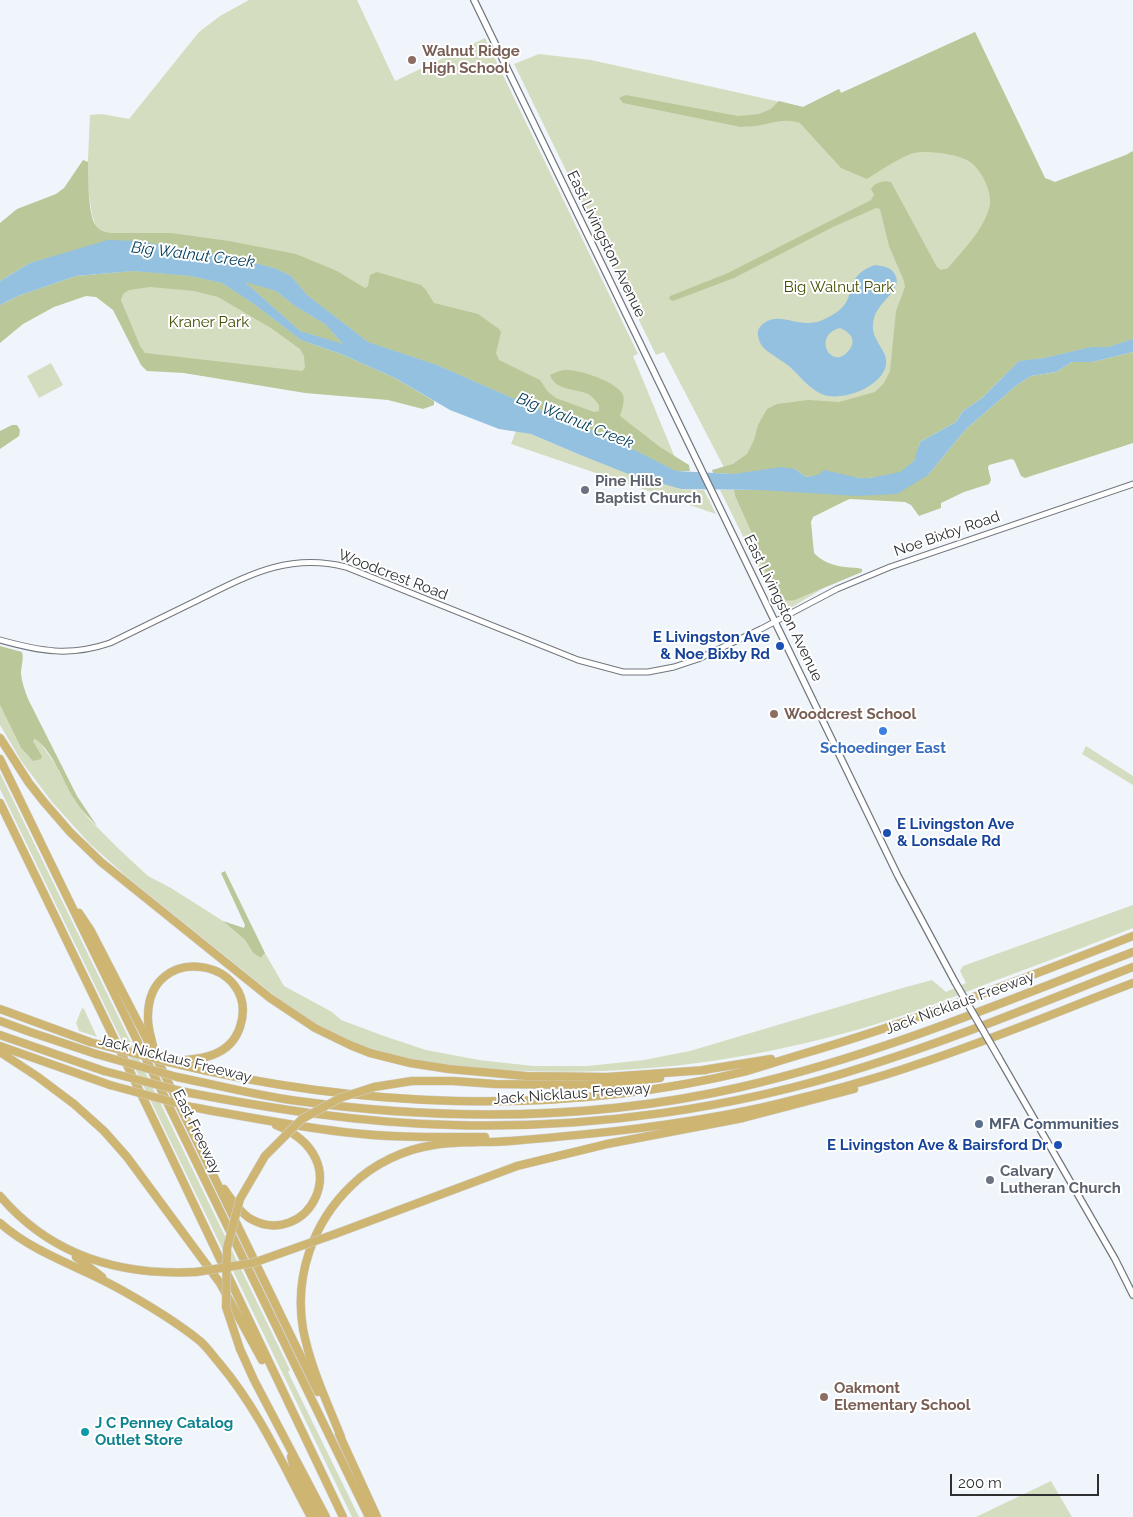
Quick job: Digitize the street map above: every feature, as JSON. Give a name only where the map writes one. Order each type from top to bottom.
[{"type":"highway","points":[[0,738],[24,776],[44,802],[70,832],[101,862],[270,998],[315,1028],[350,1045],[370,1053],[410,1063],[449,1069],[526,1076],[607,1077],[706,1070]]},
{"type":"highway","name":"East Freeway","points":[[0,759],[369,1517]]},
{"type":"highway","points":[[0,803],[343,1517]]},
{"type":"highway","points":[[65,892],[91,932],[156,1058],[341,1437],[378,1517]]},
{"type":"highway","points":[[0,1009],[90,1042],[212,1073],[340,1093],[429,1100],[510,1101],[595,1096],[697,1081],[748,1070],[842,1043],[930,1013],[1133,936]]},
{"type":"highway","name":"Jack Nicklaus Freeway","points":[[0,1020],[96,1054],[177,1077],[298,1101],[384,1110],[470,1114],[533,1113],[597,1109],[646,1103],[741,1087],[863,1054],[928,1032],[1133,952]]},
{"type":"highway","points":[[156,1058],[148,1021],[148,1012],[151,997],[159,983],[171,972],[186,966],[205,967],[220,973],[231,982],[240,998],[242,1020],[236,1036],[228,1047],[213,1055],[201,1059],[168,1062]]},
{"type":"highway","name":"Jack Nicklaus Freeway","points":[[0,1035],[104,1071],[185,1092],[299,1112],[449,1125],[540,1124],[654,1114],[763,1094],[866,1067],[973,1029],[1133,967]]},
{"type":"highway","points":[[341,1437],[312,1362],[305,1337],[301,1289],[306,1259],[316,1233],[326,1215],[335,1203],[361,1177],[378,1165],[396,1156],[433,1145],[617,1130],[685,1122],[759,1108],[885,1075],[958,1050],[1133,983]]},
{"type":"highway","points":[[0,1046],[110,1085],[192,1106],[300,1127],[365,1134],[529,1138]]},
{"type":"highway","points":[[0,1052],[74,1104],[104,1131],[127,1158],[220,1283],[293,1414]]},
{"type":"highway","points":[[326,1517],[254,1380],[240,1349],[226,1307],[226,1248],[240,1199],[265,1156],[302,1119],[340,1098],[374,1087],[412,1081],[453,1080],[494,1084],[598,1085],[800,1055]]},
{"type":"highway","points":[[0,1196],[30,1226],[82,1256],[136,1271],[196,1272],[253,1263],[517,1166],[607,1144],[743,1118],[868,1084],[885,1075]]},
{"type":"highway","points":[[205,1158],[230,1198],[248,1217],[275,1225],[285,1223],[302,1215],[314,1202],[319,1192],[321,1180],[317,1159],[300,1137],[278,1126],[256,1119]]},
{"type":"highway","points":[[0,1223],[11,1233],[55,1259],[114,1286],[158,1312],[201,1342],[237,1384],[269,1436],[311,1517]]},
{"type":"highway","points":[[62,1246],[114,1286]]},
{"type":"highway","points":[[285,1438],[294,1468],[319,1517]]},
{"type":"main road","name":"East Livingston Avenue","points":[[474,0],[898,876],[955,982],[1103,1236],[1133,1295]]},
{"type":"street","name":"Noe Bixby Road","points":[[776,621],[890,566],[1133,484]]},
{"type":"street","name":"Woodcrest Road","points":[[0,640],[27,648],[57,652],[92,649],[117,639],[254,573],[274,566],[306,562],[330,563],[346,567],[578,660],[623,672],[661,670],[686,663],[776,621]]},
{"type":"green space","name":"Kraner Park","points":[[249,0],[357,0],[395,81],[485,38],[638,354],[633,356],[683,477],[311,324],[305,391],[144,367],[121,300],[114,260],[95,225],[92,214],[87,180],[90,115],[102,114],[129,119],[199,32],[220,16]]},
{"type":"green space","name":"Big Walnut Park","points":[[975,32],[1045,178],[1055,182],[1133,151],[1133,343],[1046,361],[731,481],[664,352],[656,355],[514,64],[539,54],[591,60],[803,107],[839,89],[841,93]]},
{"type":"green space","points":[[975,32],[1045,178],[1055,182],[1133,151],[1133,339],[1108,347],[1091,347],[1044,358],[1019,361],[982,398],[963,411],[956,422],[920,442],[914,461],[905,470],[893,475],[863,478],[806,477],[795,469],[734,474],[713,473],[712,470],[733,464],[747,454],[754,440],[758,425],[767,409],[777,404],[808,400],[839,402],[875,392],[884,383],[890,371],[896,311],[905,287],[904,281],[889,246],[880,209],[876,208],[833,227],[734,278],[673,301],[669,299],[670,296],[728,273],[871,200],[874,195],[871,189],[883,181],[891,182],[937,267],[941,270],[948,268],[973,239],[983,223],[990,205],[989,193],[985,181],[974,165],[965,159],[951,155],[927,152],[914,153],[867,179],[841,168],[800,123],[785,121],[741,127],[623,103],[619,98],[626,95],[738,116],[759,114],[771,109],[779,101],[803,107],[839,89],[841,93]]},
{"type":"green space","points":[[83,160],[88,162],[89,195],[93,221],[104,232],[171,233],[229,241],[296,254],[337,271],[365,288],[368,286],[370,275],[377,272],[421,285],[434,303],[478,314],[499,329],[501,332],[496,353],[499,360],[540,380],[548,392],[556,398],[594,412],[599,411],[599,405],[589,395],[556,384],[550,375],[561,370],[571,370],[587,374],[612,384],[622,393],[624,399],[620,416],[660,447],[689,465],[690,471],[676,471],[609,437],[535,408],[437,365],[368,342],[307,295],[291,276],[277,269],[236,258],[197,253],[61,255],[30,263],[0,281],[0,223],[17,209],[56,194],[64,188]]},
{"type":"green space","points":[[133,271],[190,276],[222,283],[254,304],[301,340],[341,354],[395,378],[434,401],[434,405],[423,409],[388,400],[305,393],[184,373],[147,371],[141,365],[113,310],[96,297],[86,296],[54,307],[23,324],[0,343],[0,305],[18,296],[76,276]],"holes":[[[150,287],[194,291],[218,297],[271,328],[300,349],[304,356],[305,368],[302,371],[145,353],[140,346],[121,300],[123,294],[129,290]]]},
{"type":"green space","points":[[244,281],[276,291],[295,306],[325,324],[344,345],[300,331]]},
{"type":"green space","points":[[1133,352],[1133,443],[1025,478],[1021,476],[1014,460],[1011,459],[989,465],[991,480],[989,484],[964,492],[941,503],[941,508],[919,516],[911,505],[905,502],[850,499],[845,501],[813,517],[811,522],[814,553],[828,563],[860,568],[862,572],[795,600],[784,600],[775,593],[754,546],[753,536],[734,490],[760,490],[928,475],[966,429],[1017,385],[1031,376],[1056,372],[1072,362],[1092,362]]},
{"type":"green space","points":[[51,363],[63,385],[39,398],[27,376]]},
{"type":"green space","points":[[12,425],[17,425],[20,430],[19,436],[0,449],[0,431]]},
{"type":"green space","points":[[516,431],[531,434],[578,454],[681,489],[704,490],[716,514],[511,444]]},
{"type":"green space","points":[[720,490],[734,490],[753,536],[754,546],[780,599],[795,600],[822,589],[789,609],[779,609]]},
{"type":"green space","points":[[0,646],[22,652],[21,674],[28,699],[77,796],[97,826],[76,803],[52,758],[41,744],[35,739],[33,741],[42,756],[41,759],[33,761],[21,748],[0,705]]},
{"type":"green space","points":[[0,705],[21,748],[29,757],[42,756],[33,741],[35,739],[40,742],[57,767],[75,801],[88,818],[148,876],[171,888],[223,921],[245,940],[253,953],[261,958],[265,953],[284,986],[332,1012],[341,1020],[426,1050],[479,1060],[533,1066],[587,1066],[644,1060],[690,1051],[932,980],[946,992],[966,983],[960,971],[963,966],[1133,905],[1133,928],[893,1019],[819,1040],[737,1057],[656,1068],[572,1072],[466,1068],[400,1059],[351,1043],[325,1030],[291,1009],[127,877],[89,843],[52,802],[22,762],[0,725]]},
{"type":"green space","points":[[1086,746],[1133,776],[1133,785],[1082,754]]},
{"type":"green space","points":[[0,773],[290,1370],[288,1372],[359,1517],[352,1517],[0,789]]},
{"type":"green space","points":[[225,871],[265,953],[261,958],[253,953],[245,940],[223,921],[244,928],[245,925],[221,873]]},
{"type":"green space","points":[[82,1008],[97,1037],[79,1031],[76,1023]]},
{"type":"green space","points":[[1051,1481],[1072,1517],[976,1517]]},
{"type":"water","name":"Big Walnut Creek","points":[[108,240],[138,241],[236,258],[277,269],[291,276],[307,295],[368,342],[437,365],[535,408],[609,437],[676,471],[734,474],[781,467],[795,469],[806,477],[818,475],[824,470],[859,478],[870,478],[900,472],[914,461],[920,442],[956,422],[963,411],[982,398],[1019,361],[1044,358],[1091,347],[1108,347],[1133,339],[1133,352],[1092,362],[1072,362],[1056,372],[1031,376],[1017,385],[966,429],[928,475],[897,494],[857,496],[760,490],[681,489],[631,475],[531,434],[499,429],[450,410],[395,378],[341,354],[301,340],[254,304],[222,283],[190,276],[133,271],[76,276],[18,296],[0,305],[0,281],[30,263]],"holes":[[[245,282],[276,291],[295,306],[325,324],[343,344],[300,331]]]},
{"type":"water","points":[[875,265],[881,266],[893,271],[896,277],[896,286],[878,310],[873,321],[873,331],[884,353],[886,366],[880,377],[863,390],[840,396],[824,395],[814,390],[789,366],[765,349],[760,342],[758,330],[769,320],[780,319],[809,323],[831,316],[842,308],[847,301],[853,282],[864,270]],"holes":[[[840,328],[851,336],[852,345],[843,356],[831,355],[827,350],[827,338],[831,332]]]},
{"type":"place","name":"Walnut Ridge High School","points":[[412,60]]},
{"type":"place","name":"Pine Hills Baptist Church","points":[[585,490]]},
{"type":"place","name":"E Livingston Ave & Noe Bixby Rd","points":[[780,646]]},
{"type":"place","name":"Woodcrest School","points":[[774,714]]},
{"type":"place","name":"Schoedinger East","points":[[883,731]]},
{"type":"place","name":"E Livingston Ave & Lonsdale Rd","points":[[887,833]]},
{"type":"place","name":"MFA Communities","points":[[979,1124]]},
{"type":"place","name":"E Livingston Ave & Bairsford Dr","points":[[1058,1145]]},
{"type":"place","name":"Calvary Lutheran Church","points":[[990,1180]]},
{"type":"place","name":"Oakmont Elementary School","points":[[824,1397]]},
{"type":"place","name":"J C Penney Catalog Outlet Store","points":[[85,1432]]}]
